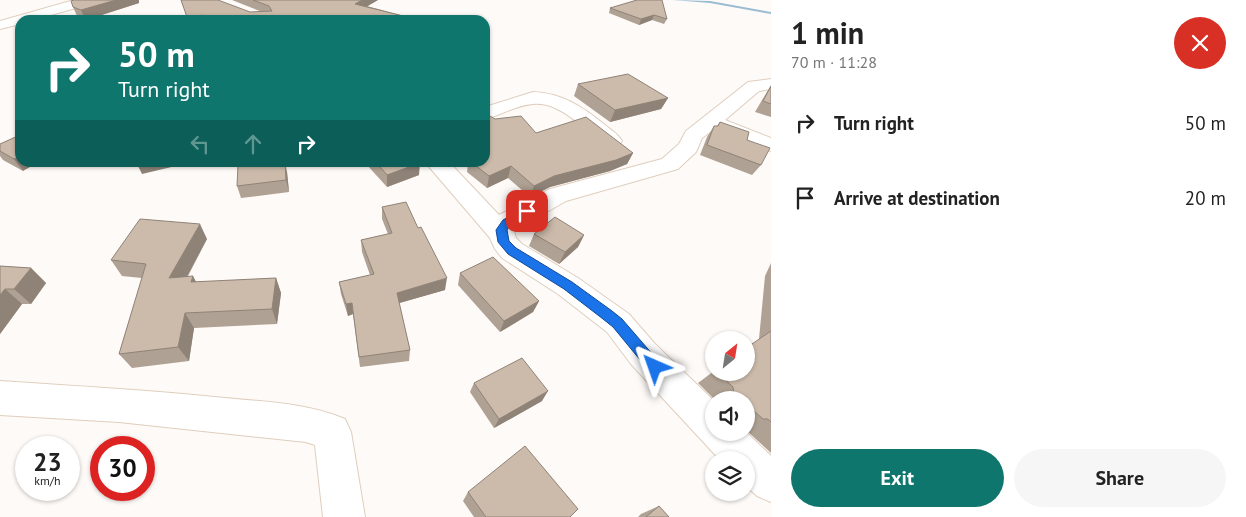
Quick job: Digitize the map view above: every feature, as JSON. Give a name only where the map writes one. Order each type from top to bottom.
[{"type":"street","points":[[36,15],[89,0]]},
{"type":"street","points":[[0,25],[15,21]]},
{"type":"street","points":[[490,111],[534,98],[550,100],[570,110],[636,159],[670,164],[688,147],[693,135],[754,86],[771,84]]},
{"type":"street","points":[[711,122],[771,145]]},
{"type":"street","points":[[636,159],[558,195],[507,222],[502,230],[502,235],[504,242],[512,251],[568,286],[618,323],[643,354],[705,419]]},
{"type":"street","points":[[441,167],[502,235]]},
{"type":"street","points":[[0,398],[182,411],[306,424],[332,432],[344,517]]},
{"type":"street","points":[[728,441],[737,451]]},
{"type":"street","points":[[755,468],[771,482]]},
{"type":"building","points":[[116,0],[81,10],[73,7],[71,1]]},
{"type":"building","points":[[181,0],[218,0],[250,12],[272,11],[269,6],[253,0],[362,0],[355,4],[399,15],[202,15],[186,15]]},
{"type":"building","points":[[637,0],[662,0],[667,19],[654,15],[641,19],[610,8]]},
{"type":"building","points":[[628,74],[668,98],[615,110],[578,84]]},
{"type":"building","points":[[771,86],[771,104],[763,101]]},
{"type":"building","points":[[490,116],[495,119],[521,116],[536,133],[586,117],[633,153],[616,160],[554,176],[534,186],[511,166],[489,176],[477,167],[490,167]]},
{"type":"building","points":[[720,122],[749,132],[747,140],[770,148],[761,165],[707,145],[714,126],[718,126]]},
{"type":"building","points":[[15,137],[15,158],[0,151],[0,144]]},
{"type":"building","points":[[238,167],[285,167],[286,180],[237,186]]},
{"type":"building","points":[[380,167],[409,167],[387,175]]},
{"type":"building","points":[[406,202],[418,228],[421,227],[447,278],[397,293],[410,350],[359,357],[352,303],[346,304],[339,282],[374,274],[361,240],[392,233],[382,207]]},
{"type":"building","points":[[555,217],[584,235],[565,252],[534,234]]},
{"type":"building","points":[[140,219],[200,224],[169,278],[193,276],[191,282],[276,278],[272,309],[185,313],[178,347],[119,354],[146,264],[111,260]]},
{"type":"building","points":[[493,257],[539,301],[504,321],[460,273]]},
{"type":"building","points":[[0,266],[31,268],[14,289],[5,289],[0,295]]},
{"type":"building","points":[[771,331],[771,422],[768,419],[763,419],[755,412],[755,391],[734,391],[733,387],[727,381],[755,381],[755,342]]},
{"type":"building","points":[[522,358],[548,391],[499,419],[474,383]]},
{"type":"building","points":[[525,446],[578,509],[570,517],[486,517],[468,492]]},
{"type":"building","points":[[659,506],[669,517],[646,517]]},
{"type":"waterway","points":[[674,0],[710,2],[771,13]]},
{"type":"route","points":[[527,211],[507,222],[502,230],[504,242],[512,251],[526,261],[568,286],[618,323],[655,367]]}]
